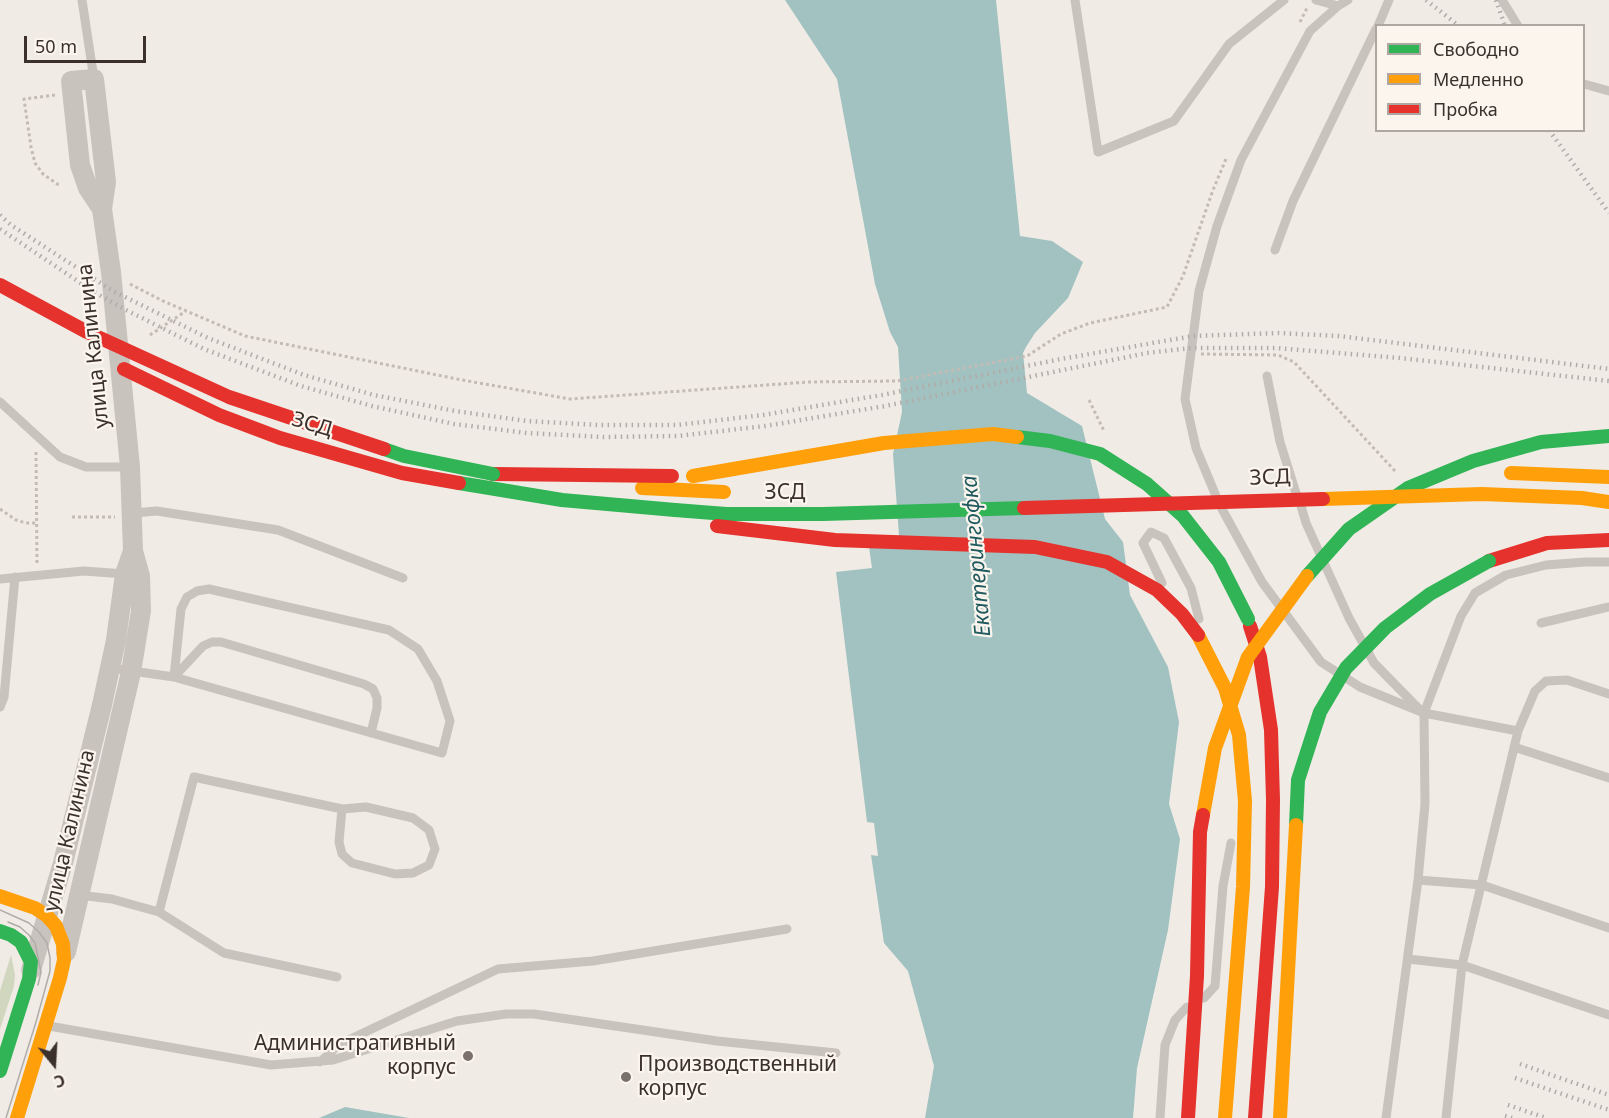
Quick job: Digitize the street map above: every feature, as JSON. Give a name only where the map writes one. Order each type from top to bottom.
[{"type":"main road","name":"ЗСД","points":[[0,285],[87,332],[229,397],[404,456],[493,474],[608,486],[736,492]]},
{"type":"main road","name":"ЗСД","points":[[106,360],[219,415],[280,438],[402,473],[562,500],[726,514],[812,514],[1459,494],[1582,498],[1609,502]]},
{"type":"main road","points":[[493,474],[693,476],[884,443],[993,434],[1050,441],[1100,454],[1147,484],[1184,516],[1219,562],[1248,619],[1260,657],[1271,730],[1274,800],[1272,887],[1255,1118]]},
{"type":"main road","points":[[1188,1118],[1197,975],[1200,832],[1215,748],[1248,657],[1299,585],[1349,529],[1408,488],[1473,461],[1541,442],[1609,436]]},
{"type":"main road","points":[[1407,474],[1493,472],[1609,477]]},
{"type":"main road","name":"ЗСД","points":[[1282,478],[1305,477]]},
{"type":"main road","name":"ЗСД","points":[[1201,481],[1225,480]]},
{"type":"main road","points":[[1117,484],[1165,482]]},
{"type":"main road","points":[[562,500],[672,521],[835,540],[1035,547],[1107,562],[1157,590],[1182,614],[1202,640],[1225,688],[1239,735],[1245,801],[1243,887],[1225,1118]]},
{"type":"main road","points":[[1280,1118],[1298,780],[1320,712],[1346,668],[1385,628],[1430,594],[1489,561],[1519,551],[1548,543],[1609,540]]},
{"type":"main road","points":[[0,896],[35,908],[47,916]]},
{"type":"main road","points":[[42,941],[63,944],[64,960]]},
{"type":"main road","name":"улица Калинина","points":[[17,1118],[64,960]]},
{"type":"main road","name":"улица Калинина","points":[[0,1071],[30,972]]},
{"type":"street","points":[[72,93],[71,81],[94,79]]},
{"type":"street","name":"улица Калинина","points":[[64,960],[131,672],[141,611],[140,576],[124,515],[130,468],[111,272],[102,209],[106,182],[94,79]]},
{"type":"street","name":"улица Калинина","points":[[72,93],[80,165],[88,188],[102,209]]},
{"type":"street","name":"улица Калинина","points":[[30,972],[42,941],[63,863],[111,668],[125,574],[134,551]]},
{"type":"street","points":[[6,933],[42,941],[68,924],[77,902]]},
{"type":"lane","points":[[82,0],[94,79]]},
{"type":"lane","points":[[1075,0],[1098,152],[1174,121],[1229,44],[1284,0]]},
{"type":"lane","points":[[1316,0],[1338,6]]},
{"type":"lane","points":[[1348,0],[1310,31],[1242,160],[1217,226],[1199,291],[1185,399],[1196,448],[1226,520],[1262,582],[1321,662],[1360,687],[1424,713],[1518,731]]},
{"type":"lane","points":[[1378,24],[1389,0]]},
{"type":"lane","points":[[1502,0],[1517,24]]},
{"type":"lane","points":[[1275,250],[1293,201],[1375,31]]},
{"type":"lane","points":[[1585,84],[1609,92]]},
{"type":"lane","points":[[1267,376],[1280,442],[1306,523],[1349,618],[1374,663],[1424,713]]},
{"type":"lane","points":[[0,402],[60,457],[86,467],[130,468]]},
{"type":"lane","points":[[1417,495],[1575,508]]},
{"type":"lane","points":[[1586,509],[1609,511]]},
{"type":"lane","points":[[124,515],[157,511],[279,530],[403,578]]},
{"type":"lane","points":[[1214,677],[1169,598],[1143,543],[1151,532],[1164,538],[1191,588],[1226,720],[1239,796],[1235,819]]},
{"type":"lane","points":[[1386,1118],[1418,880],[1425,804],[1424,713],[1461,616],[1475,593],[1506,575],[1546,565],[1585,561],[1609,562]]},
{"type":"lane","points":[[0,579],[84,571],[125,574]]},
{"type":"lane","points":[[0,707],[4,697],[15,578]]},
{"type":"lane","points":[[111,668],[174,678],[442,753],[450,721],[437,681],[418,649],[389,630],[209,588],[187,597],[181,609],[174,678]]},
{"type":"lane","points":[[1540,623],[1609,607]]},
{"type":"lane","points":[[174,678],[203,646],[212,642],[221,642],[364,684],[372,689],[377,698],[377,708],[370,733]]},
{"type":"lane","points":[[1446,1118],[1462,965],[1518,731],[1535,691],[1546,681],[1567,680],[1609,694]]},
{"type":"lane","points":[[1514,747],[1609,778]]},
{"type":"lane","points":[[159,912],[194,777],[342,809],[366,807],[413,818],[429,830],[435,849],[429,865],[413,873],[395,874],[352,863],[342,854],[339,842],[342,809]]},
{"type":"lane","points":[[1160,1118],[1165,1045],[1174,1020],[1187,1007],[1204,998],[1215,986],[1223,886],[1233,830]]},
{"type":"lane","points":[[1418,880],[1482,885],[1609,928]]},
{"type":"lane","points":[[77,902],[112,899],[159,912],[224,953],[337,977]]},
{"type":"lane","points":[[320,1062],[340,1044],[498,969],[593,961],[787,929]]},
{"type":"lane","points":[[1408,959],[1462,965],[1609,1015]]},
{"type":"lane","points":[[46,1026],[271,1065],[333,1060],[457,1020],[506,1014],[534,1014],[717,1041],[836,1053]]},
{"type":"path","points":[[1297,29],[1311,0]]},
{"type":"path","points":[[60,186],[43,174],[35,163],[24,99],[72,93]]},
{"type":"path","points":[[111,272],[132,286],[245,336],[462,380],[570,399],[808,382],[897,381],[1027,356],[1061,334],[1090,323],[1167,307],[1183,276],[1209,201],[1227,158]]},
{"type":"path","points":[[146,338],[186,311]]},
{"type":"path","points":[[1190,354],[1278,355],[1294,362],[1417,495]]},
{"type":"path","points":[[36,435],[38,575]]},
{"type":"path","points":[[0,509],[16,520],[37,523]]},
{"type":"path","points":[[72,517],[124,515]]},
{"type":"green space","points":[[11,955],[15,975],[14,986],[0,1029],[0,991]]},
{"type":"water","name":"Екатерингофка","points":[[785,0],[996,0],[1020,236],[1052,241],[1083,262],[1068,298],[1035,333],[1023,353],[1027,393],[1082,426],[1105,519],[1123,542],[1130,595],[1168,667],[1179,722],[1169,804],[1180,839],[1168,930],[1137,1068],[1133,1118],[925,1118],[934,1066],[908,971],[884,943],[871,855],[878,856],[874,823],[867,822],[836,572],[872,568],[869,547],[899,535],[893,454],[902,412],[898,347],[890,332],[875,284],[837,79]]},
{"type":"water","points":[[345,1107],[409,1118],[319,1118]]},
{"type":"tram line","points":[[0,910],[29,923],[39,932],[47,943],[50,958],[50,971],[36,1022],[6,1118]]},
{"type":"tram line","points":[[8,922],[20,927],[35,943],[41,972],[38,985]]},
{"type":"railway","points":[[1426,0],[1456,24]]},
{"type":"railway","points":[[1496,0],[1504,24]]},
{"type":"railway","points":[[1550,132],[1609,213]]},
{"type":"railway","points":[[0,215],[11,225],[113,291],[208,338],[304,375],[374,395],[455,411],[527,421],[599,425],[677,425],[763,415],[882,395],[1061,359],[1193,336],[1278,333],[1339,336],[1609,369]]},
{"type":"railway","points":[[0,229],[94,292],[204,349],[301,386],[372,406],[454,424],[527,433],[603,437],[678,436],[765,426],[885,406],[1147,353],[1191,348],[1276,348],[1400,358],[1609,381]]},
{"type":"railway","points":[[1520,1064],[1609,1095]]},
{"type":"railway","points":[[1515,1078],[1609,1110]]},
{"type":"railway","points":[[1508,1105],[1546,1118]]},
{"type":"railway","points":[[1505,1116],[1512,1118]]},
{"type":"traffic: fast","points":[[1307,576],[1349,529],[1408,488],[1473,461],[1541,442],[1609,436]]},
{"type":"traffic: fast","points":[[1017,437],[1050,441],[1100,454],[1147,484],[1183,516],[1219,562],[1248,619]]},
{"type":"traffic: fast","points":[[384,449],[404,456],[493,474]]},
{"type":"traffic: fast","points":[[459,483],[562,500],[675,510]]},
{"type":"traffic: fast","points":[[675,510],[726,514],[823,514],[1024,508]]},
{"type":"traffic: fast","points":[[1296,825],[1298,780],[1320,712],[1346,668],[1385,628],[1430,594],[1489,561]]},
{"type":"traffic: fast","points":[[0,931],[21,942],[31,962],[29,979],[0,1071]]},
{"type":"traffic: slow","points":[[693,476],[884,443],[993,434],[1017,437]]},
{"type":"traffic: slow","points":[[1511,473],[1609,477]]},
{"type":"traffic: slow","points":[[642,488],[724,492]]},
{"type":"traffic: slow","points":[[1323,499],[1482,494],[1582,498],[1609,502]]},
{"type":"traffic: slow","points":[[1203,815],[1215,748],[1248,657],[1307,576]]},
{"type":"traffic: slow","points":[[1198,635],[1225,688],[1239,735],[1245,801],[1243,887],[1225,1118]]},
{"type":"traffic: slow","points":[[1280,1118],[1296,825]]},
{"type":"traffic: slow","points":[[0,896],[35,908],[47,916],[56,926],[63,944],[64,960],[60,978],[17,1118]]},
{"type":"traffic: jam","points":[[0,285],[87,332],[229,397],[384,449]]},
{"type":"traffic: jam","points":[[124,369],[219,415],[280,438],[402,473],[459,483]]},
{"type":"traffic: jam","points":[[493,474],[672,476]]},
{"type":"traffic: jam","points":[[1024,508],[1323,499]]},
{"type":"traffic: jam","points":[[717,526],[835,540],[1035,547],[1107,562],[1157,590],[1182,614],[1198,635]]},
{"type":"traffic: jam","points":[[1489,561],[1547,543],[1609,540]]},
{"type":"traffic: jam","points":[[1250,626],[1260,657],[1271,730],[1273,800],[1272,887],[1255,1118]]},
{"type":"traffic: jam","points":[[1188,1118],[1197,976],[1200,832],[1203,815]]},
{"type":"place","name":"Административный корпус","points":[[468,1056]]},
{"type":"place","name":"Производственный корпус","points":[[626,1077]]}]
